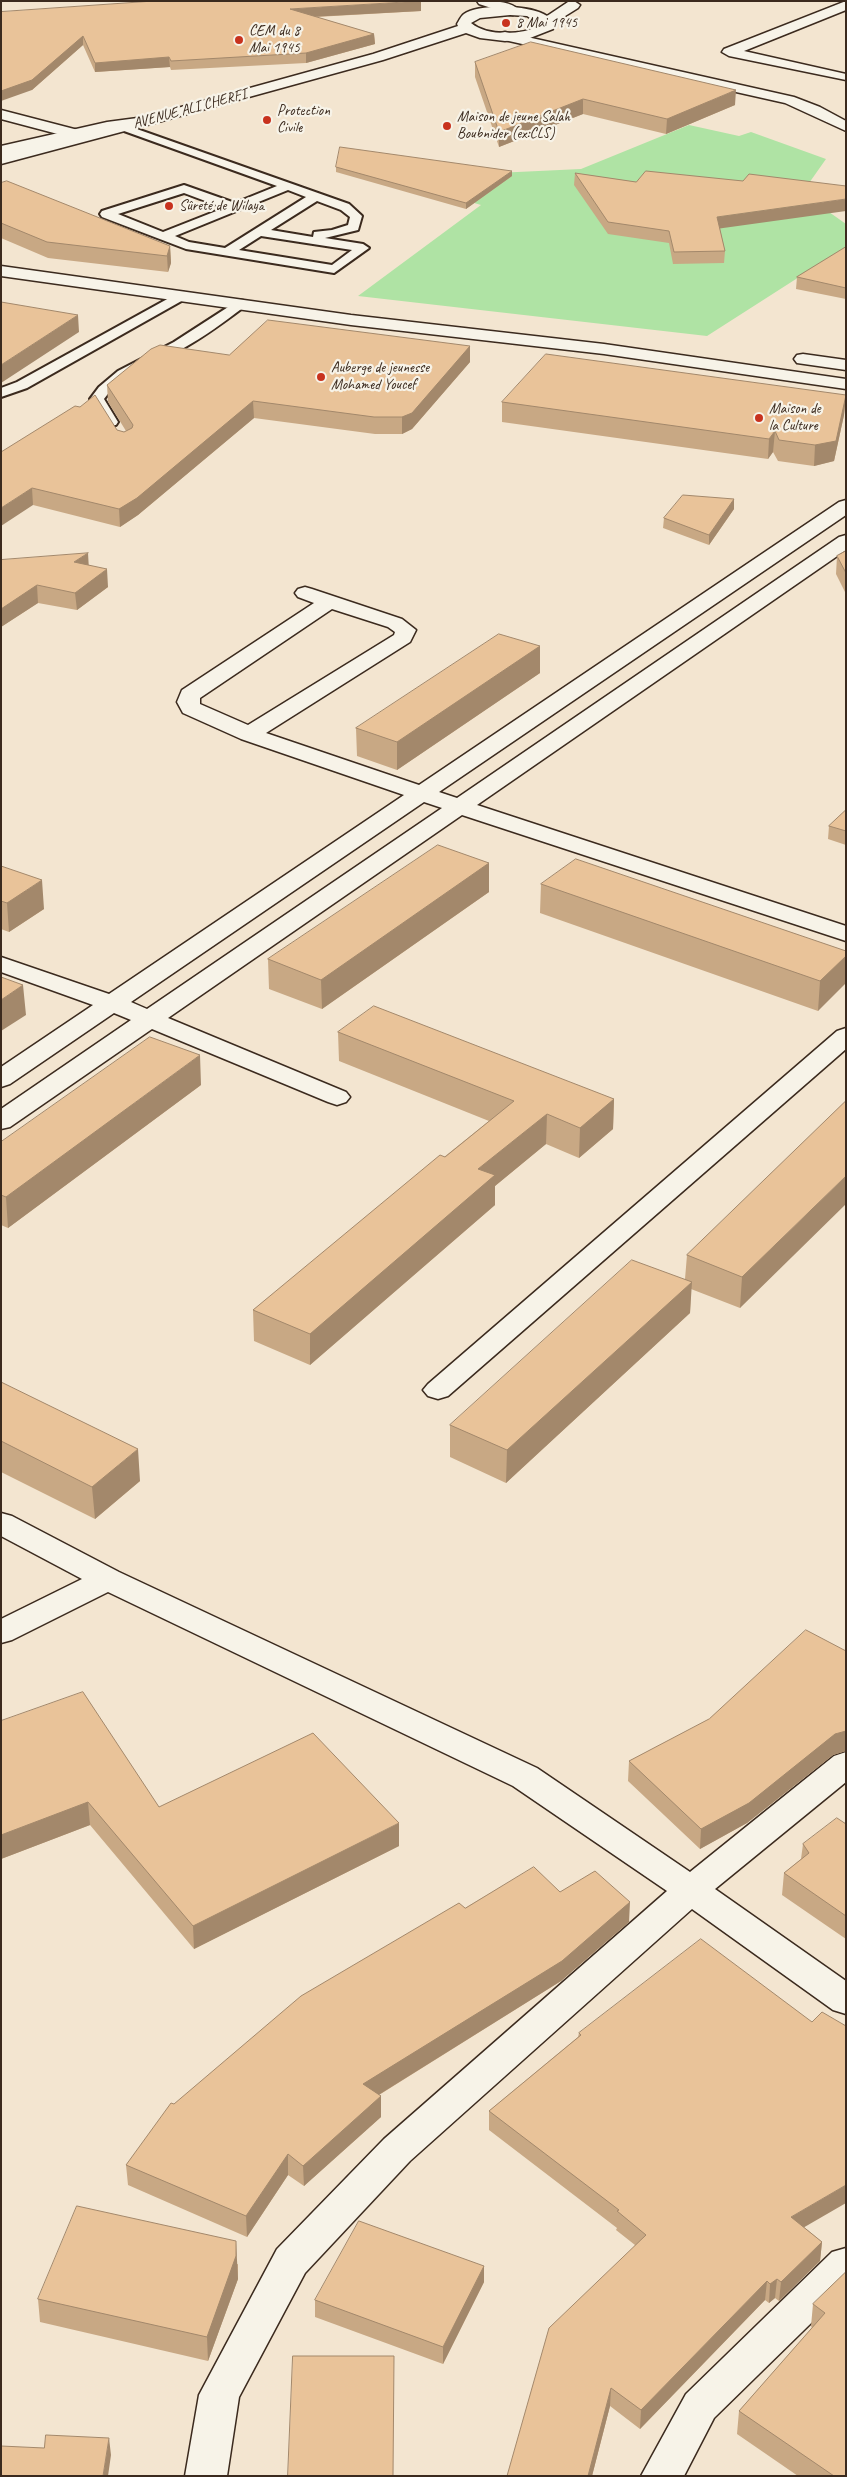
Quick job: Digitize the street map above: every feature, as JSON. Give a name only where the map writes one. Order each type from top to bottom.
[{"type":"street","points":[[484,1],[544,18],[548,22]]},
{"type":"street","points":[[466,28],[465,20],[478,8],[520,12],[579,3]]},
{"type":"street","points":[[378,57],[499,36],[527,34],[544,29],[548,26],[548,22],[579,3]]},
{"type":"street","points":[[844,76],[729,52],[846,5]]},
{"type":"street","points":[[820,16],[846,22]]},
{"type":"street","points":[[378,57],[466,28],[789,100],[815,110],[846,127]]},
{"type":"street","points":[[527,34],[540,44]]},
{"type":"street","name":"AVENUE ALI CHERFI","points":[[1,159],[378,57]]},
{"type":"street","points":[[789,100],[844,76]]},
{"type":"street","points":[[815,110],[846,114]]},
{"type":"street","points":[[1,114],[72,133]]},
{"type":"street","points":[[1,151],[72,133],[130,125]]},
{"type":"street","points":[[1,167],[130,125]]},
{"type":"street","points":[[4,271],[351,320],[604,349],[846,384]]},
{"type":"street","points":[[4,271],[288,299],[727,350]]},
{"type":"street","points":[[784,357],[846,365]]},
{"type":"street","points":[[1,1079],[846,506]]},
{"type":"street","points":[[1,1120],[846,541]]},
{"type":"street","points":[[249,734],[403,638],[406,630],[395,623],[305,593]]},
{"type":"street","points":[[330,601],[190,695],[188,702],[191,708],[249,734],[422,794],[846,934]]},
{"type":"street","points":[[1,964],[113,1004],[147,1020],[337,1097]]},
{"type":"street","points":[[438,1390],[846,1036]]},
{"type":"street","points":[[1,1523],[108,1579],[525,1777],[691,1890],[846,2000]]},
{"type":"street","points":[[1,1632],[108,1579]]},
{"type":"street","points":[[206,2476],[219,2395],[291,2262],[397,2150],[691,1890],[846,1764]]},
{"type":"street","points":[[662,2476],[700,2406],[846,2264]]},
{"type":"lane","points":[[130,125],[286,187],[345,207],[356,216],[354,227],[333,234],[290,237]]},
{"type":"lane","points":[[164,236],[286,187]]},
{"type":"lane","points":[[236,208],[184,189],[106,214],[186,245],[225,253],[334,269],[363,248],[259,232]]},
{"type":"lane","points":[[225,253],[315,197]]},
{"type":"lane","points":[[1,393],[22,385],[180,296]]},
{"type":"lane","points":[[120,436],[97,399],[102,390],[136,366],[194,337],[239,304]]},
{"type":"green space","points":[[689,125],[739,136],[751,132],[826,159],[802,193],[846,224],[846,247],[707,336],[358,296],[481,205],[390,178],[581,169]]},
{"type":"building","points":[[154,1],[421,1],[290,9],[374,34],[306,53],[171,61],[169,57],[95,63],[83,36],[32,80],[1,91],[1,12]]},
{"type":"building","points":[[531,42],[736,90],[667,119],[583,99],[499,132],[475,62]]},
{"type":"building","points":[[340,147],[512,171],[466,203],[336,167]]},
{"type":"building","points":[[646,171],[743,181],[749,174],[846,186],[846,199],[717,217],[725,251],[674,252],[669,231],[608,222],[575,173],[636,182]]},
{"type":"building","points":[[7,181],[170,246],[167,256],[47,242],[1,223],[1,183]]},
{"type":"building","points":[[846,247],[846,288],[797,277]]},
{"type":"building","points":[[1,302],[78,315],[1,365]]},
{"type":"building","points":[[268,320],[470,346],[412,413],[402,417],[374,417],[253,401],[137,498],[119,509],[32,488],[1,508],[1,452],[75,406],[80,407],[95,395],[117,430],[124,432],[132,428],[133,425],[107,385],[151,349],[160,345],[229,355]]},
{"type":"building","points":[[546,354],[846,395],[836,441],[815,445],[779,440],[775,431],[769,439],[502,402]]},
{"type":"building","points":[[683,495],[734,499],[709,535],[664,518]]},
{"type":"building","points":[[846,551],[846,573],[837,556]]},
{"type":"building","points":[[88,553],[74,562],[107,569],[75,593],[37,585],[1,609],[1,560]]},
{"type":"building","points":[[499,634],[540,646],[397,742],[356,728]]},
{"type":"building","points":[[846,810],[846,831],[829,826]]},
{"type":"building","points":[[438,845],[489,863],[321,980],[268,959]]},
{"type":"building","points":[[576,859],[846,951],[846,956],[820,981],[541,884]]},
{"type":"building","points":[[1,866],[42,880],[7,903],[1,901]]},
{"type":"building","points":[[1,977],[23,985],[1,1000]]},
{"type":"building","points":[[374,1006],[614,1099],[580,1128],[547,1114],[478,1169],[495,1175],[310,1334],[253,1310],[440,1155],[445,1157],[514,1101],[338,1032]]},
{"type":"building","points":[[150,1037],[200,1055],[6,1197],[1,1195],[1,1142]]},
{"type":"building","points":[[846,1101],[846,1176],[742,1277],[687,1255]]},
{"type":"building","points":[[632,1260],[692,1282],[507,1450],[450,1425]]},
{"type":"building","points":[[1,1382],[138,1449],[92,1487],[1,1441]]},
{"type":"building","points":[[806,1630],[846,1651],[846,1731],[835,1734],[749,1803],[701,1829],[629,1761],[709,1719]]},
{"type":"building","points":[[83,1692],[159,1807],[313,1733],[399,1823],[193,1926],[88,1802],[1,1835],[1,1721]]},
{"type":"building","points":[[837,1818],[846,1824],[846,1916],[784,1873],[809,1853],[803,1844]]},
{"type":"building","points":[[534,1867],[560,1892],[595,1871],[630,1902],[562,1961],[363,2084],[381,2096],[303,2166],[288,2154],[246,2216],[126,2165],[171,2103],[174,2104],[301,1996],[459,1903],[465,1908]]},
{"type":"building","points":[[701,1939],[812,2022],[822,2012],[846,2026],[846,2185],[791,2217],[822,2242],[781,2282],[777,2279],[770,2284],[767,2281],[641,2410],[611,2388],[588,2476],[507,2476],[549,2328],[646,2235],[617,2211],[619,2210],[489,2111],[581,2035],[579,2033]]},
{"type":"building","points":[[77,2206],[236,2241],[236,2256],[207,2337],[38,2299]]},
{"type":"building","points":[[359,2221],[484,2266],[443,2347],[315,2300]]},
{"type":"building","points":[[846,2272],[846,2476],[834,2476],[739,2411],[825,2313],[813,2304]]},
{"type":"building","points":[[293,2356],[394,2356],[393,2476],[288,2476]]},
{"type":"building","points":[[46,2435],[109,2438],[103,2476],[1,2476],[1,2446],[44,2448]]},
{"type":"place","name":"8 Mai 1945","points":[[506,23]]},
{"type":"place","name":"CEM du 8 Mai 1945","points":[[239,40]]},
{"type":"place","name":"Protection Civile","points":[[267,120]]},
{"type":"place","name":"Maison de jeune Salah Boubnider (ex:CLS)","points":[[447,126]]},
{"type":"place","name":"Sûreté de Wilaya","points":[[169,206]]},
{"type":"place","name":"Auberge de jeunesse Mohamed Youcef","points":[[321,377]]},
{"type":"place","name":"Maison de la Culture","points":[[759,418]]}]
